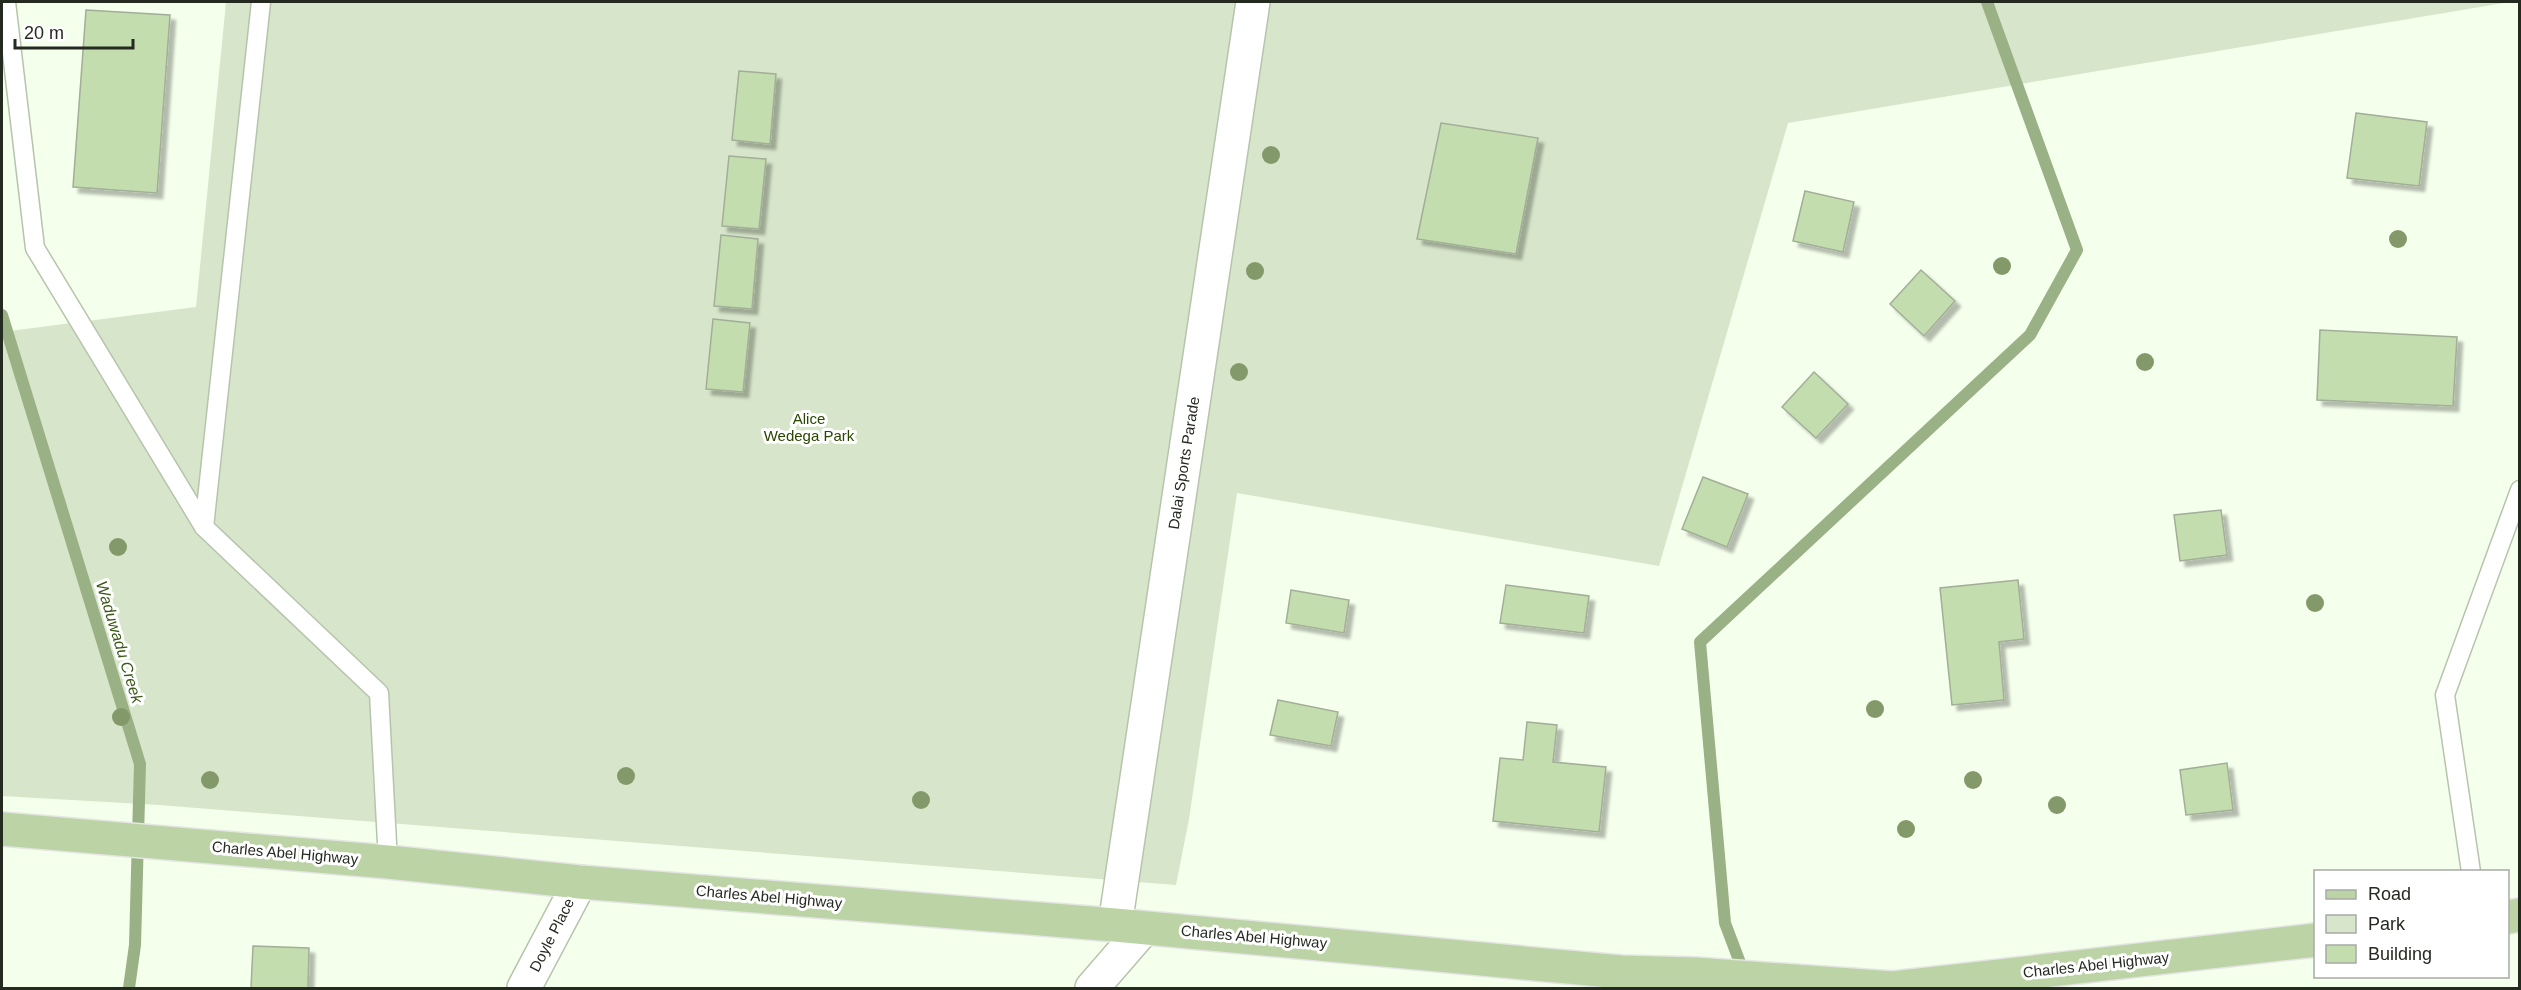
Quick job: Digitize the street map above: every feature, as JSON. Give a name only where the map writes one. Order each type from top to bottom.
[{"type":"main road","name":"Charles Abel Highway","points":[[2,829],[388,862],[580,882],[1129,926],[1621,972],[1695,974],[1893,988],[2314,940]]},
{"type":"street","name":"Dalai Sports Parade","points":[[1129,926],[1253,2]]},
{"type":"street","name":"Doyle Place","points":[[524,988],[580,882]]},
{"type":"street","points":[[1092,988],[1129,926]]},
{"type":"lane","points":[[6,2],[35,248],[204,527],[379,693],[388,862]]},
{"type":"lane","points":[[204,527],[261,2]]},
{"type":"lane","points":[[2470,870],[2445,695],[2520,490]]},
{"type":"green space","name":"Alice Wedega Park","points":[[226,2],[2510,2],[1788,123],[1659,566],[1237,493],[1189,819],[1176,885],[159,805],[2,796],[2,332],[196,307]]},
{"type":"building","points":[[86,10],[170,15],[157,193],[73,187]]},
{"type":"building","points":[[739,71],[776,74],[770,144],[732,140]]},
{"type":"building","points":[[2356,113],[2427,122],[2419,186],[2347,178]]},
{"type":"building","points":[[1441,123],[1538,138],[1516,254],[1417,239]]},
{"type":"building","points":[[729,156],[766,159],[759,229],[722,226]]},
{"type":"building","points":[[1805,191],[1854,202],[1843,252],[1793,241]]},
{"type":"building","points":[[721,235],[758,239],[752,309],[714,306]]},
{"type":"building","points":[[1921,270],[1955,301],[1924,336],[1890,304]]},
{"type":"building","points":[[713,319],[750,323],[743,392],[706,389]]},
{"type":"building","points":[[2320,330],[2457,337],[2453,406],[2317,400]]},
{"type":"building","points":[[1814,372],[1848,404],[1816,438],[1782,407]]},
{"type":"building","points":[[1703,477],[1748,494],[1727,547],[1682,529]]},
{"type":"building","points":[[2221,510],[2227,555],[2180,561],[2174,515]]},
{"type":"building","points":[[2018,580],[2024,639],[1999,642],[2004,700],[1952,705],[1940,588]]},
{"type":"building","points":[[1506,585],[1589,596],[1584,633],[1500,623]]},
{"type":"building","points":[[1291,590],[1349,600],[1344,633],[1286,623]]},
{"type":"building","points":[[1278,700],[1338,712],[1331,746],[1270,735]]},
{"type":"building","points":[[1527,722],[1557,725],[1553,762],[1606,767],[1599,832],[1493,821],[1500,758],[1523,760]]},
{"type":"building","points":[[2227,763],[2233,810],[2186,815],[2180,770]]},
{"type":"building","points":[[253,946],[309,948],[308,988],[251,988]]},
{"type":"waterway","points":[[1745,976],[1725,923],[1700,642],[2030,335],[2077,250],[1987,2]]},
{"type":"waterway","name":"Waduwadu Creek","points":[[2,315],[140,764],[135,945],[129,988]]}]
